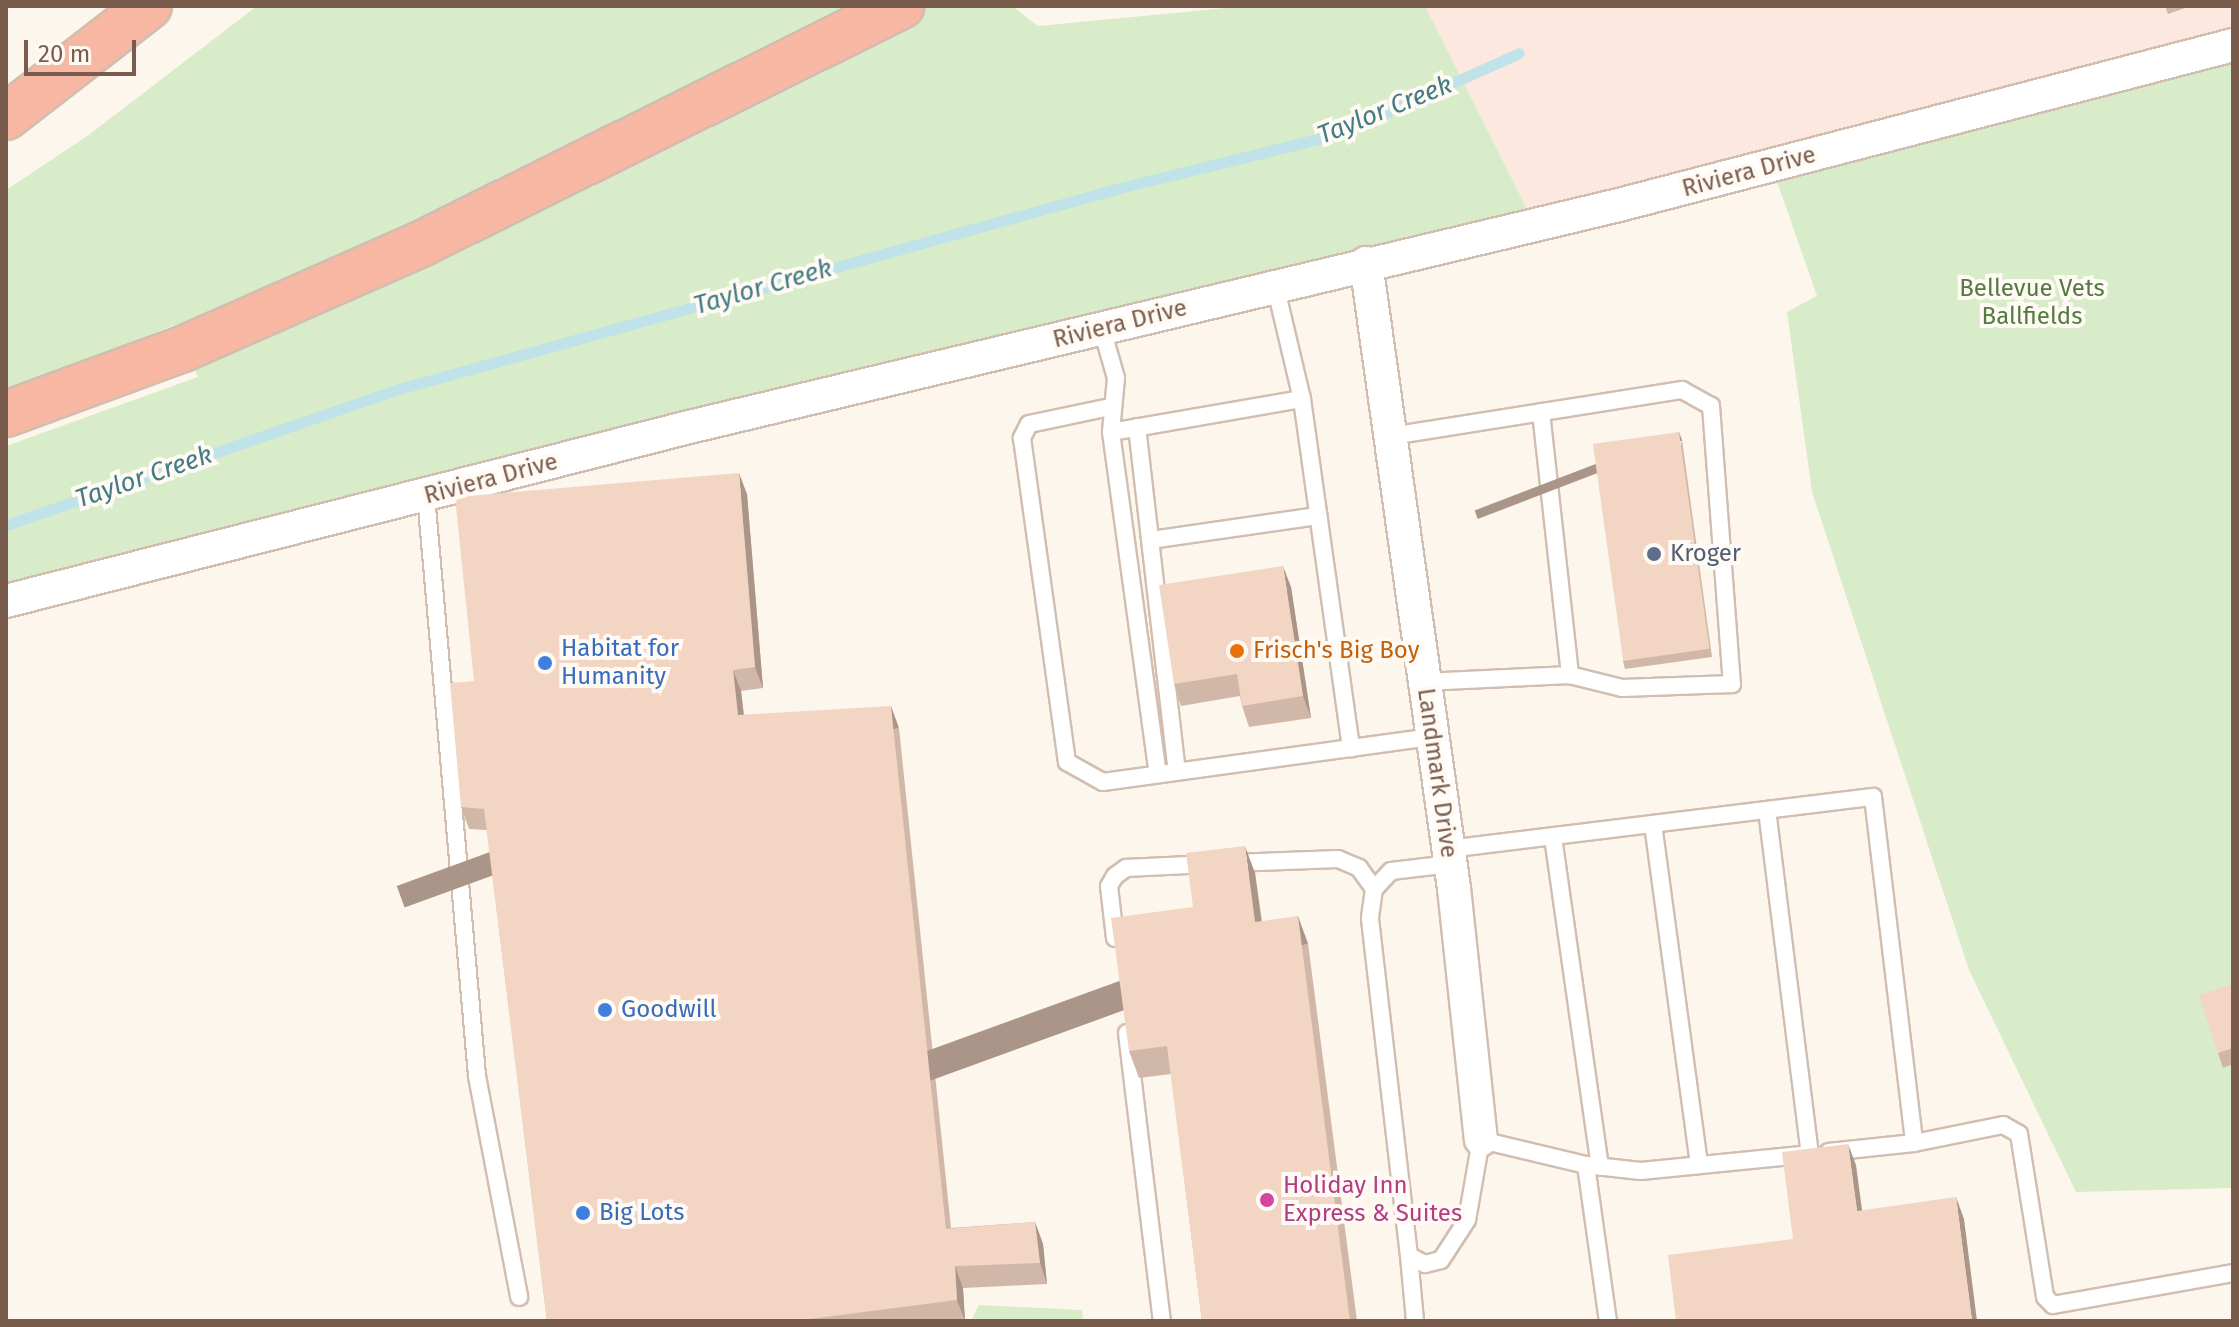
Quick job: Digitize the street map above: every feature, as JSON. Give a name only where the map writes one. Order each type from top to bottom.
[{"type":"highway","points":[[6,117],[149,6]]},
{"type":"highway","points":[[6,414],[183,349],[423,243],[901,6]]},
{"type":"street","name":"Riviera Drive","points":[[6,601],[1275,285],[1615,206],[2233,45]]},
{"type":"street","name":"Landmark Drive","points":[[1366,263],[1449,856],[1481,1140]]},
{"type":"lane","points":[[1275,285],[1302,399],[1351,749]]},
{"type":"lane","points":[[1102,329],[1116,378],[1110,407],[1111,432],[1158,774]]},
{"type":"lane","points":[[1391,436],[1682,390],[1711,406],[1732,684],[1622,688],[1570,675],[1423,682]]},
{"type":"lane","points":[[1111,432],[1302,399]]},
{"type":"lane","points":[[1110,407],[1029,424],[1022,438],[1067,762],[1103,782],[1432,737]]},
{"type":"lane","points":[[1541,412],[1570,675]]},
{"type":"lane","points":[[1137,427],[1177,771]]},
{"type":"lane","points":[[426,496],[477,1076],[519,1297]]},
{"type":"lane","points":[[1151,540],[1318,516]]},
{"type":"lane","points":[[1415,1321],[1370,919],[1374,889],[1391,871],[1449,856],[1553,837],[1873,797],[1914,1143]]},
{"type":"lane","points":[[1767,810],[1810,1154]]},
{"type":"lane","points":[[1653,824],[1699,1165]]},
{"type":"lane","points":[[1553,837],[1593,1166],[1608,1321]]},
{"type":"lane","points":[[1118,963],[1109,886],[1126,868],[1338,859],[1359,868],[1374,889]]},
{"type":"lane","points":[[1124,1010],[1162,1321]]},
{"type":"lane","points":[[1409,1256],[1425,1264],[1441,1260],[1467,1220],[1481,1140],[1593,1166],[1641,1171],[1914,1143],[2003,1125],[2019,1134],[2045,1297],[2053,1305],[2233,1273]]},
{"type":"shaded area","points":[[1425,6],[2233,6],[2233,45],[1535,225]]},
{"type":"green space","points":[[257,6],[1012,6],[1038,26],[1247,6],[1425,6],[1535,225],[6,601],[6,446],[198,377],[174,325],[6,393],[6,190],[90,134]]},
{"type":"green space","name":"Bellevue Vets Ballfields","points":[[2233,45],[2233,1188],[2076,1192],[1969,970],[1812,492],[1787,312],[1817,296],[1772,167]]},
{"type":"green space","points":[[979,1305],[1082,1310],[1083,1321],[971,1321]]},
{"type":"building","name":"Kroger","points":[[1679,432],[1709,649],[1623,661],[1593,444]]},
{"type":"building","points":[[739,473],[755,667],[733,670],[738,715],[891,706],[946,1229],[1035,1222],[1040,1263],[955,1266],[957,1300],[794,1321],[547,1321],[484,809],[461,807],[450,683],[474,681],[455,497]]},
{"type":"building","name":"Frisch's Big Boy","points":[[1283,566],[1303,696],[1242,706],[1237,674],[1174,684],[1159,585]]},
{"type":"building","name":"Holiday Inn Express & Suites","points":[[1245,846],[1255,922],[1298,916],[1350,1321],[1202,1321],[1167,1046],[1129,1051],[1111,918],[1193,907],[1186,853]]},
{"type":"building","points":[[2233,984],[2233,1048],[2218,1053],[2199,995]]},
{"type":"building","points":[[1848,1144],[1857,1211],[1956,1197],[1972,1321],[1676,1321],[1668,1255],[1793,1239],[1782,1152]]},
{"type":"waterway","name":"Taylor Creek","points":[[6,525],[399,389],[1120,188],[1339,134],[1519,53]]},
{"type":"place","name":"Kroger","points":[[1654,554]]},
{"type":"place","name":"Frisch's Big Boy","points":[[1237,651]]},
{"type":"place","name":"Habitat for Humanity","points":[[545,663]]},
{"type":"place","name":"Goodwill","points":[[605,1010]]},
{"type":"place","name":"Holiday Inn Express & Suites","points":[[1267,1200]]},
{"type":"place","name":"Big Lots","points":[[583,1213]]}]
